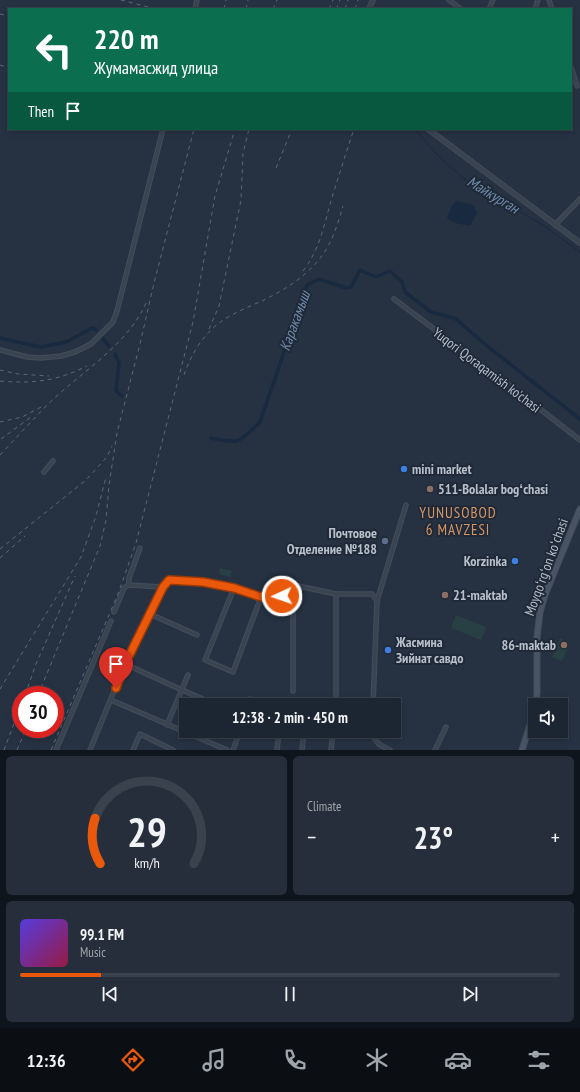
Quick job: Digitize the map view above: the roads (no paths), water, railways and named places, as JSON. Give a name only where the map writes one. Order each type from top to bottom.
[{"type":"main road","name":"Moyqoʻrgʻon koʻchasi","points":[[537,698],[537,637],[540,612],[580,510]]},
{"type":"main road","points":[[522,750],[528,731]]},
{"type":"street","points":[[450,0],[460,8]]},
{"type":"street","points":[[572,70],[578,86]]},
{"type":"street","points":[[0,350],[27,357],[41,358],[61,356],[75,352],[91,344],[113,322],[163,130]]},
{"type":"street","points":[[429,130],[580,243]]},
{"type":"street","points":[[556,225],[580,199]]},
{"type":"street","name":"Yuqori Qoraqamish ko'chasi","points":[[394,299],[580,440]]},
{"type":"street","points":[[44,472],[53,461]]},
{"type":"street","points":[[374,698],[377,601],[406,505]]},
{"type":"street","points":[[129,585],[129,578],[140,548]]},
{"type":"street","points":[[90,750],[125,664],[163,587],[169,580],[203,582],[234,588],[261,597],[293,595]]},
{"type":"street","points":[[295,581],[298,586],[336,594],[372,594],[377,601]]},
{"type":"street","points":[[114,612],[124,588],[129,585],[163,587]]},
{"type":"street","points":[[293,691],[293,595],[298,586]]},
{"type":"street","points":[[234,588],[205,660],[233,672],[261,597]]},
{"type":"street","points":[[336,594],[336,698]]},
{"type":"street","points":[[150,614],[197,635]]},
{"type":"street","points":[[56,750],[111,621]]},
{"type":"street","points":[[125,664],[201,698]]},
{"type":"street","points":[[167,725],[188,675]]},
{"type":"street","points":[[111,700],[227,750]]},
{"type":"street","points":[[435,750],[446,727]]},
{"type":"street","points":[[132,750],[140,735],[173,750]]},
{"type":"street","points":[[233,750],[237,738]]},
{"type":"street","points":[[277,750],[278,738]]},
{"type":"street","points":[[302,750],[303,738]]},
{"type":"street","points":[[331,750],[332,738]]},
{"type":"street","points":[[374,738],[377,743],[390,750]]},
{"type":"water","points":[[456,201],[473,205],[477,213],[470,226],[455,223],[447,218],[452,205]]},
{"type":"waterway","name":"Майкурган","points":[[416,130],[439,157],[463,178],[489,197],[500,200],[543,225],[580,252]]},
{"type":"waterway","name":"Каракамыш","points":[[211,438],[237,441],[245,436],[260,422],[307,285],[319,279],[346,288],[351,287],[360,270],[376,277],[390,271],[402,282],[405,292],[431,312],[456,319],[487,346],[580,419]]},
{"type":"waterway","name":"Каракамыш","points":[[0,338],[41,347],[66,342],[93,328],[96,330]]},
{"type":"waterway","name":"Каракамыш","points":[[103,339],[109,346]]},
{"type":"waterway","name":"Каракамыш","points":[[115,354],[119,363],[116,391],[122,396]]},
{"type":"railway","points":[[121,0],[152,8]]},
{"type":"railway","points":[[224,8],[226,0]]},
{"type":"railway","points":[[246,8],[248,0]]},
{"type":"railway","points":[[273,8],[277,0]]},
{"type":"railway","points":[[329,8],[333,0]]},
{"type":"railway","points":[[336,8],[340,0]]},
{"type":"railway","points":[[345,8],[348,0]]},
{"type":"railway","points":[[355,8],[358,0]]},
{"type":"railway","points":[[0,14],[8,16]]},
{"type":"railway","points":[[0,65],[8,68]]},
{"type":"railway","points":[[42,686],[100,546],[106,520],[109,485],[117,433],[194,130]]},
{"type":"railway","points":[[51,750],[118,594],[136,543],[193,322],[215,196],[235,130]]},
{"type":"railway","points":[[209,329],[219,306],[241,200],[243,153],[249,130]]},
{"type":"railway","points":[[276,168],[292,130]]},
{"type":"railway","points":[[303,271],[314,253],[325,224],[354,130]]},
{"type":"railway","points":[[184,375],[198,345],[211,330],[223,320],[237,312],[280,292],[299,279],[311,268],[321,257],[330,243],[343,206]]},
{"type":"railway","points":[[0,455],[52,400],[96,363],[119,341],[139,317],[146,303]]},
{"type":"railway","points":[[0,381],[34,382],[65,375],[87,366]]},
{"type":"railway","points":[[0,370],[18,374],[49,376]]},
{"type":"railway","points":[[0,422],[22,417],[43,406]]},
{"type":"railway","points":[[1,439],[31,417]]},
{"type":"railway","points":[[0,549],[86,480],[107,457],[112,446]]},
{"type":"railway","points":[[0,689],[81,557],[96,516],[106,477]]},
{"type":"railway","points":[[0,558],[25,536]]},
{"type":"railway","points":[[28,686],[36,664],[75,576]]},
{"type":"railway","points":[[4,750],[12,729]]},
{"type":"railway","points":[[17,750],[22,738]]},
{"type":"place","name":"mini market","points":[[404,469]]},
{"type":"place","name":"511-Bolalar bogʻchasi","points":[[430,489]]},
{"type":"place","name":"Почтовое Отделение №188","points":[[385,541]]},
{"type":"place","name":"Korzinka","points":[[515,561]]},
{"type":"place","name":"21-maktab","points":[[445,595]]},
{"type":"place","name":"86-maktab","points":[[564,645]]},
{"type":"place","name":"Жасмина Зийнат савдо","points":[[388,650]]},
{"type":"district","name":"YUNUSOBOD 6 MAVZESI","points":[[458,522]]}]
